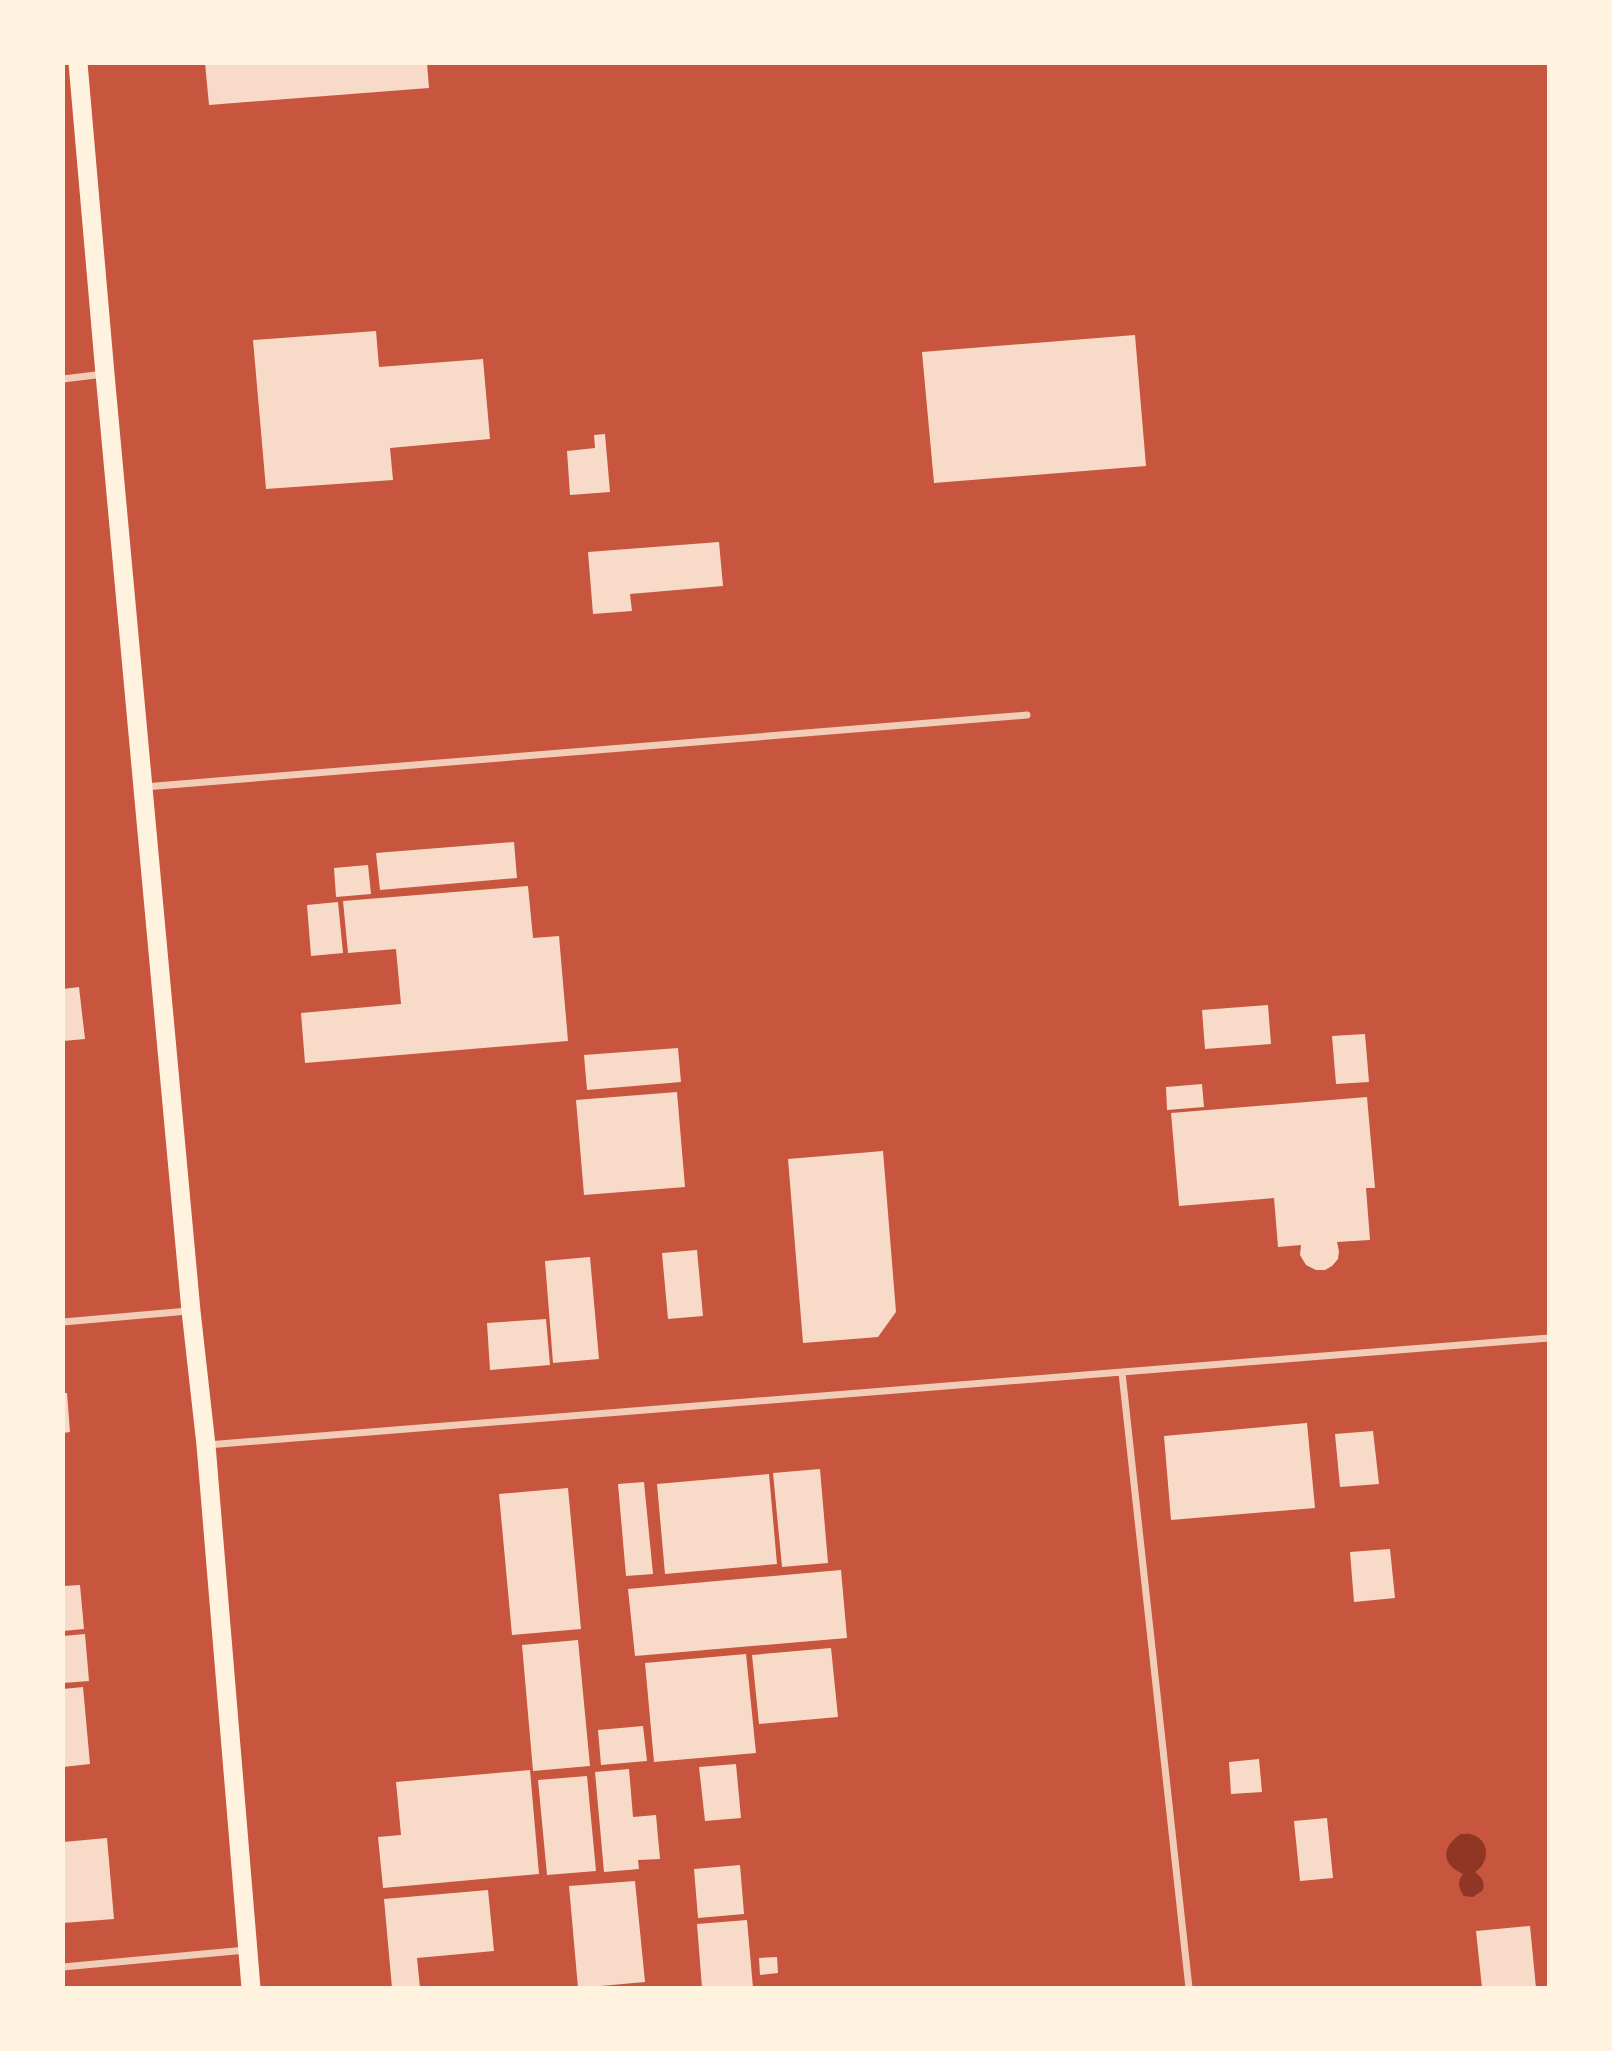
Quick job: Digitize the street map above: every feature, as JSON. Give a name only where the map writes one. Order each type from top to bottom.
[{"type":"highway","points":[[78,63],[104,374],[191,1311],[206,1445],[251,1988]]},
{"type":"street","points":[[63,379],[104,374]]},
{"type":"street","points":[[143,787],[1027,715]]},
{"type":"street","points":[[63,1322],[191,1311]]},
{"type":"street","points":[[206,1445],[1549,1338]]},
{"type":"street","points":[[1122,1373],[1189,1988]]},
{"type":"street","points":[[63,1967],[246,1950]]},
{"type":"shaded area","points":[[1461,1834],[1479,1838],[1485,1847],[1483,1864],[1475,1872],[1484,1884],[1483,1890],[1473,1897],[1464,1896],[1460,1890],[1463,1874],[1451,1865],[1446,1855],[1450,1844]]},
{"type":"building","points":[[205,63],[427,63],[429,88],[209,105]]},
{"type":"building","points":[[376,331],[379,367],[483,359],[490,439],[390,448],[393,480],[266,489],[253,340]]},
{"type":"building","points":[[1135,335],[1146,466],[934,483],[922,352]]},
{"type":"building","points":[[605,434],[610,492],[570,495],[567,451],[595,448],[594,435]]},
{"type":"building","points":[[719,542],[723,586],[630,594],[632,611],[593,614],[588,552]]},
{"type":"building","points":[[514,842],[517,878],[380,890],[376,853]]},
{"type":"building","points":[[368,865],[371,894],[336,897],[334,868]]},
{"type":"building","points":[[528,886],[533,938],[559,936],[568,1041],[305,1063],[301,1013],[401,1004],[396,949],[348,953],[343,901]]},
{"type":"building","points":[[338,902],[343,953],[311,956],[307,905]]},
{"type":"building","points":[[79,987],[85,1039],[63,1041],[63,989]]},
{"type":"building","points":[[1268,1005],[1271,1044],[1205,1049],[1202,1010]]},
{"type":"building","points":[[1365,1034],[1369,1082],[1336,1084],[1332,1036]]},
{"type":"building","points":[[678,1048],[681,1082],[587,1090],[584,1055]]},
{"type":"building","points":[[1202,1084],[1204,1107],[1167,1110],[1166,1087]]},
{"type":"building","points":[[677,1092],[685,1187],[584,1195],[576,1100]]},
{"type":"building","points":[[1367,1097],[1375,1188],[1366,1188],[1370,1240],[1337,1242],[1338,1259],[1332,1266],[1325,1270],[1316,1270],[1306,1265],[1300,1255],[1301,1245],[1278,1247],[1274,1198],[1179,1206],[1171,1113]]},
{"type":"building","points":[[883,1151],[896,1312],[878,1337],[803,1343],[788,1159]]},
{"type":"building","points":[[697,1250],[703,1316],[668,1319],[662,1253]]},
{"type":"building","points":[[590,1257],[599,1359],[553,1363],[545,1261]]},
{"type":"building","points":[[546,1319],[550,1365],[490,1370],[487,1323]]},
{"type":"building","points":[[63,1393],[67,1393],[70,1432],[63,1433]]},
{"type":"building","points":[[1307,1423],[1315,1508],[1171,1520],[1164,1436]]},
{"type":"building","points":[[1373,1431],[1379,1484],[1340,1487],[1335,1434]]},
{"type":"building","points":[[820,1469],[828,1563],[782,1567],[773,1473]]},
{"type":"building","points":[[769,1474],[777,1564],[665,1574],[657,1484]]},
{"type":"building","points":[[644,1482],[653,1574],[626,1576],[618,1484]]},
{"type":"building","points":[[568,1488],[581,1629],[512,1635],[499,1494]]},
{"type":"building","points":[[1390,1549],[1395,1598],[1354,1602],[1350,1552]]},
{"type":"building","points":[[841,1570],[847,1638],[635,1656],[628,1589]]},
{"type":"building","points":[[80,1585],[84,1629],[63,1631],[63,1586]]},
{"type":"building","points":[[85,1634],[89,1681],[63,1683],[63,1636]]},
{"type":"building","points":[[578,1640],[590,1766],[533,1771],[522,1645]]},
{"type":"building","points":[[831,1648],[838,1717],[759,1724],[752,1655]]},
{"type":"building","points":[[746,1654],[756,1753],[654,1762],[645,1663]]},
{"type":"building","points":[[83,1687],[90,1764],[63,1767],[63,1689]]},
{"type":"building","points":[[643,1726],[647,1761],[601,1765],[598,1730]]},
{"type":"building","points":[[1259,1759],[1262,1792],[1231,1794],[1229,1762]]},
{"type":"building","points":[[736,1764],[741,1818],[705,1821],[699,1767]]},
{"type":"building","points":[[629,1769],[633,1817],[656,1815],[660,1859],[638,1860],[639,1869],[604,1872],[595,1772]]},
{"type":"building","points":[[530,1770],[539,1874],[383,1888],[378,1837],[401,1835],[396,1782]]},
{"type":"building","points":[[587,1776],[596,1871],[547,1875],[538,1780]]},
{"type":"building","points":[[1327,1818],[1333,1878],[1300,1881],[1294,1821]]},
{"type":"building","points":[[107,1838],[114,1919],[63,1923],[63,1842]]},
{"type":"building","points":[[740,1865],[744,1914],[698,1918],[694,1869]]},
{"type":"building","points":[[635,1881],[645,1982],[578,1988],[569,1886]]},
{"type":"building","points":[[488,1890],[494,1951],[417,1958],[420,1988],[392,1988],[384,1899]]},
{"type":"building","points":[[747,1920],[753,1988],[702,1988],[697,1924]]},
{"type":"building","points":[[1530,1926],[1536,1988],[1482,1988],[1476,1931]]},
{"type":"building","points":[[777,1957],[778,1973],[760,1975],[759,1958]]}]
